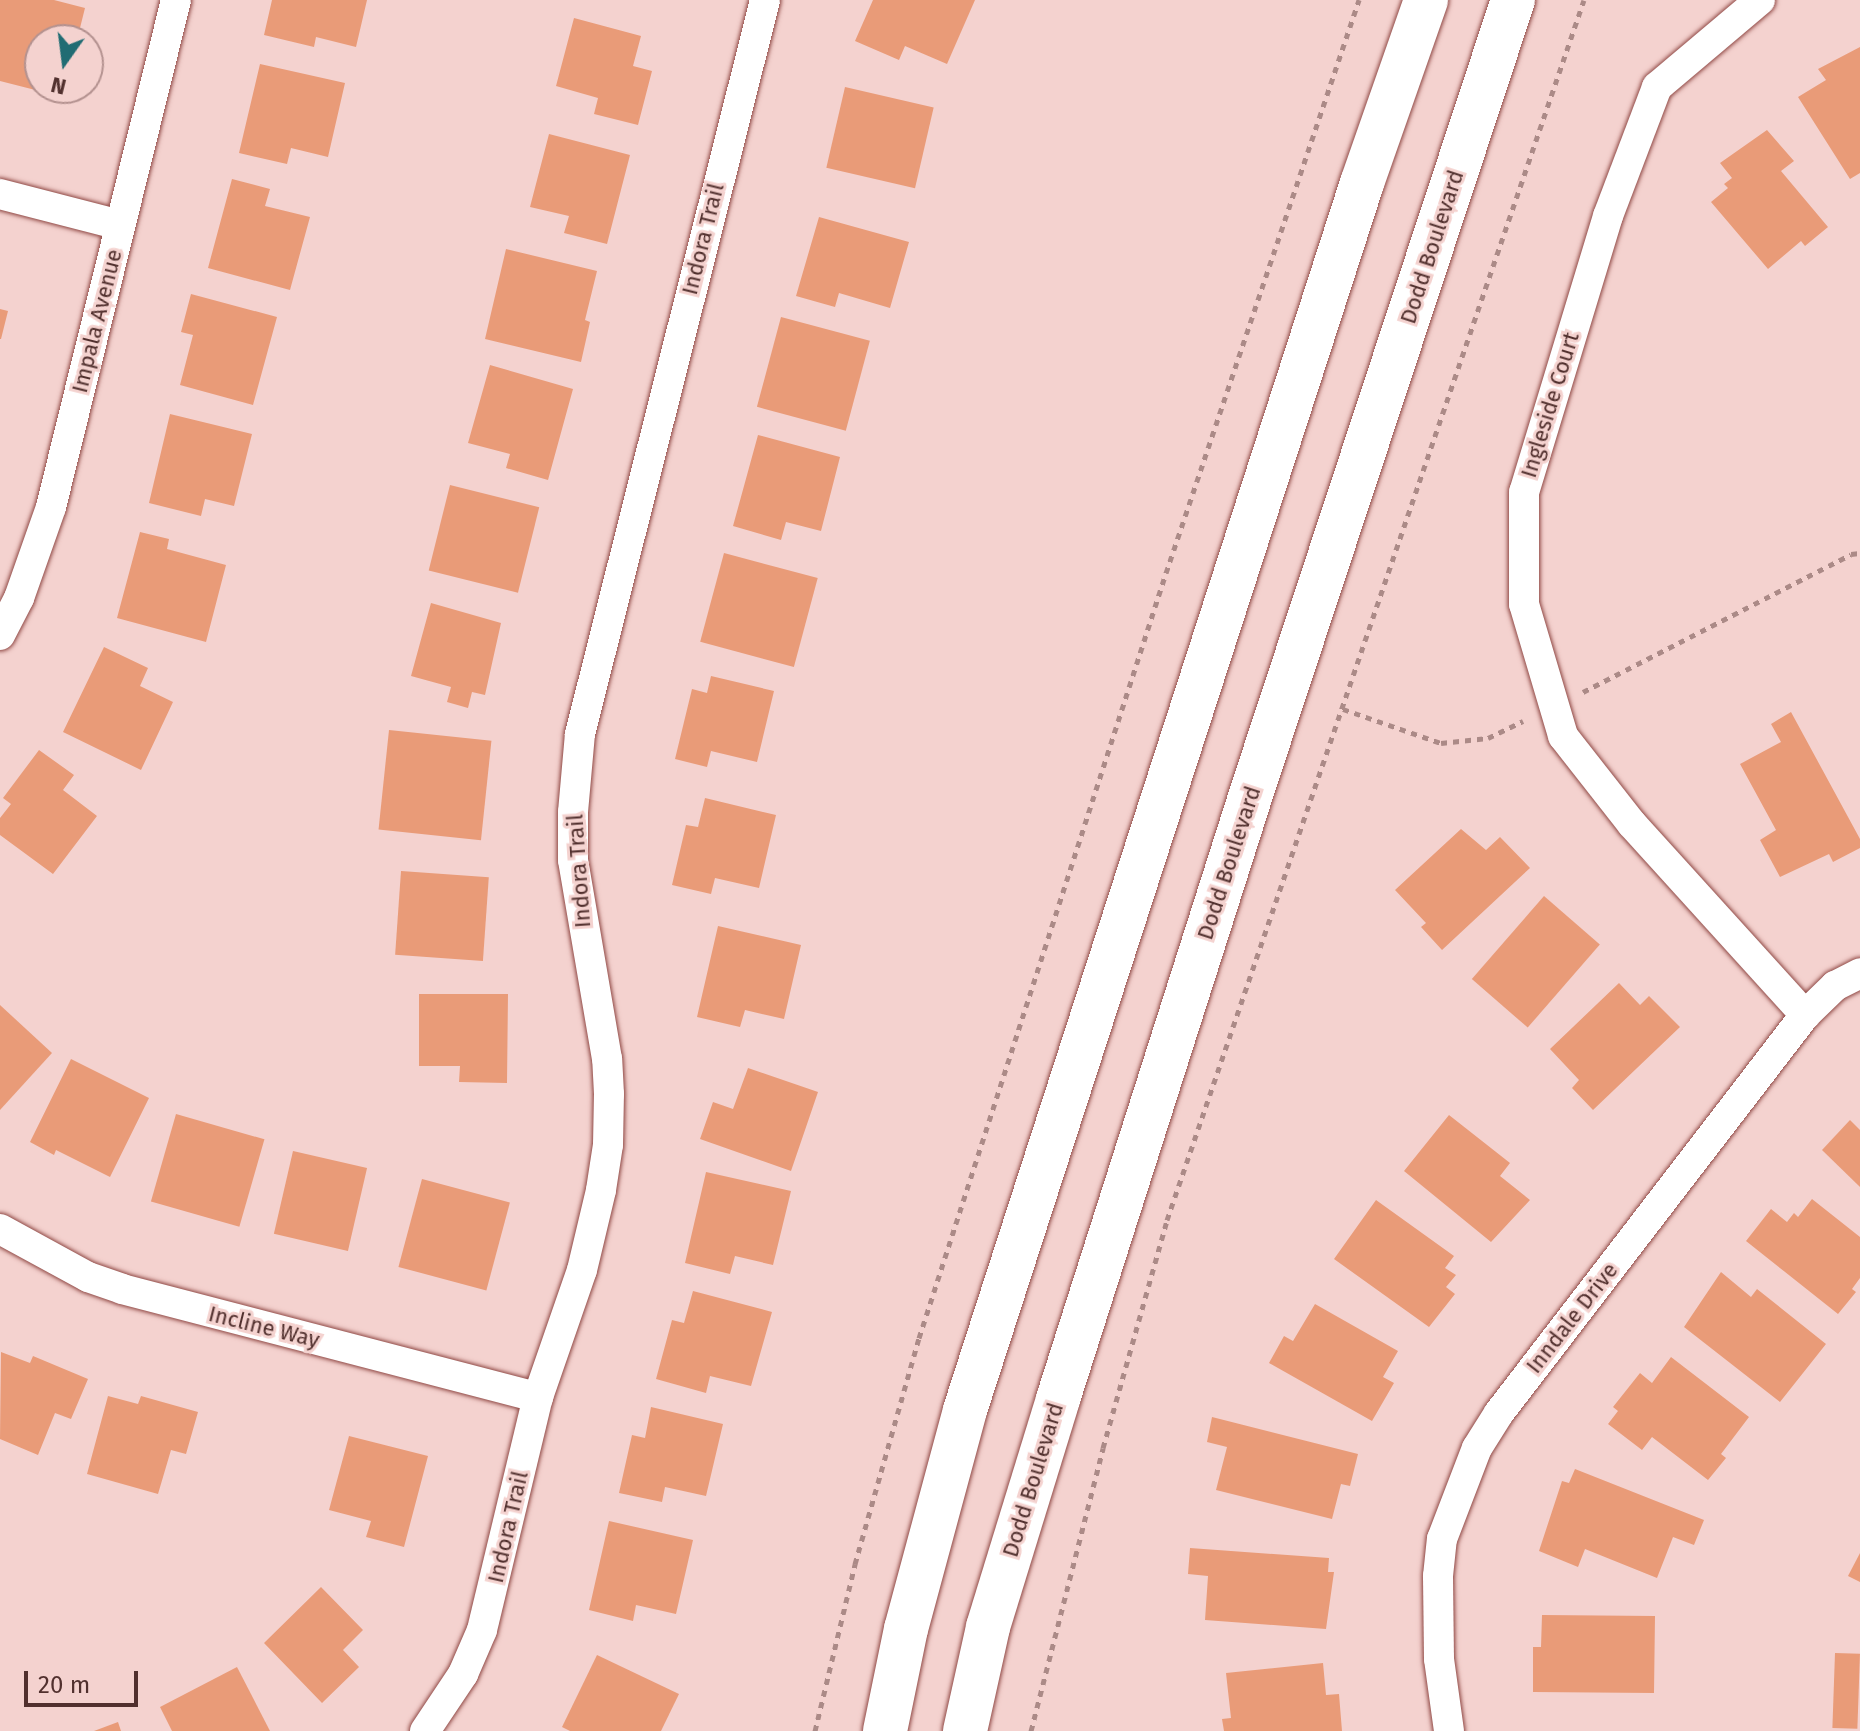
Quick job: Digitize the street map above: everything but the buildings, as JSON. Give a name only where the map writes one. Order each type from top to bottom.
[{"type":"main road","points":[[885,1731],[906,1629],[965,1410],[1362,183],[1426,0]]},
{"type":"main road","name":"Dodd Boulevard","points":[[965,1731],[988,1627],[1068,1369],[1258,773],[1513,0]]},
{"type":"street","name":"Impala Avenue","points":[[0,635],[30,570],[51,507],[176,0]]},
{"type":"street","name":"Indora Trail","points":[[425,1731],[463,1674],[482,1630],[538,1397],[589,1243],[608,1145],[607,1059],[573,860],[573,812],[580,734],[765,0]]},
{"type":"street","name":"Ingleside Court","points":[[1760,0],[1657,87],[1608,216],[1524,492],[1524,604],[1563,736],[1632,824],[1805,1015]]},
{"type":"street","points":[[0,194],[120,225]]},
{"type":"street","name":"Inndale Drive","points":[[1449,1731],[1439,1659],[1438,1576],[1442,1539],[1477,1448],[1499,1413],[1805,1015],[1835,986],[1860,973]]},
{"type":"street","name":"Incline Way","points":[[0,1229],[88,1277],[122,1289],[538,1397]]},
{"type":"path","points":[[815,1731],[855,1564],[919,1338],[1166,573],[1359,0]]},
{"type":"path","points":[[1031,1731],[1103,1448],[1167,1220],[1584,0]]},
{"type":"path","points":[[1343,709],[1441,743],[1488,738],[1851,554],[1860,553]]}]
